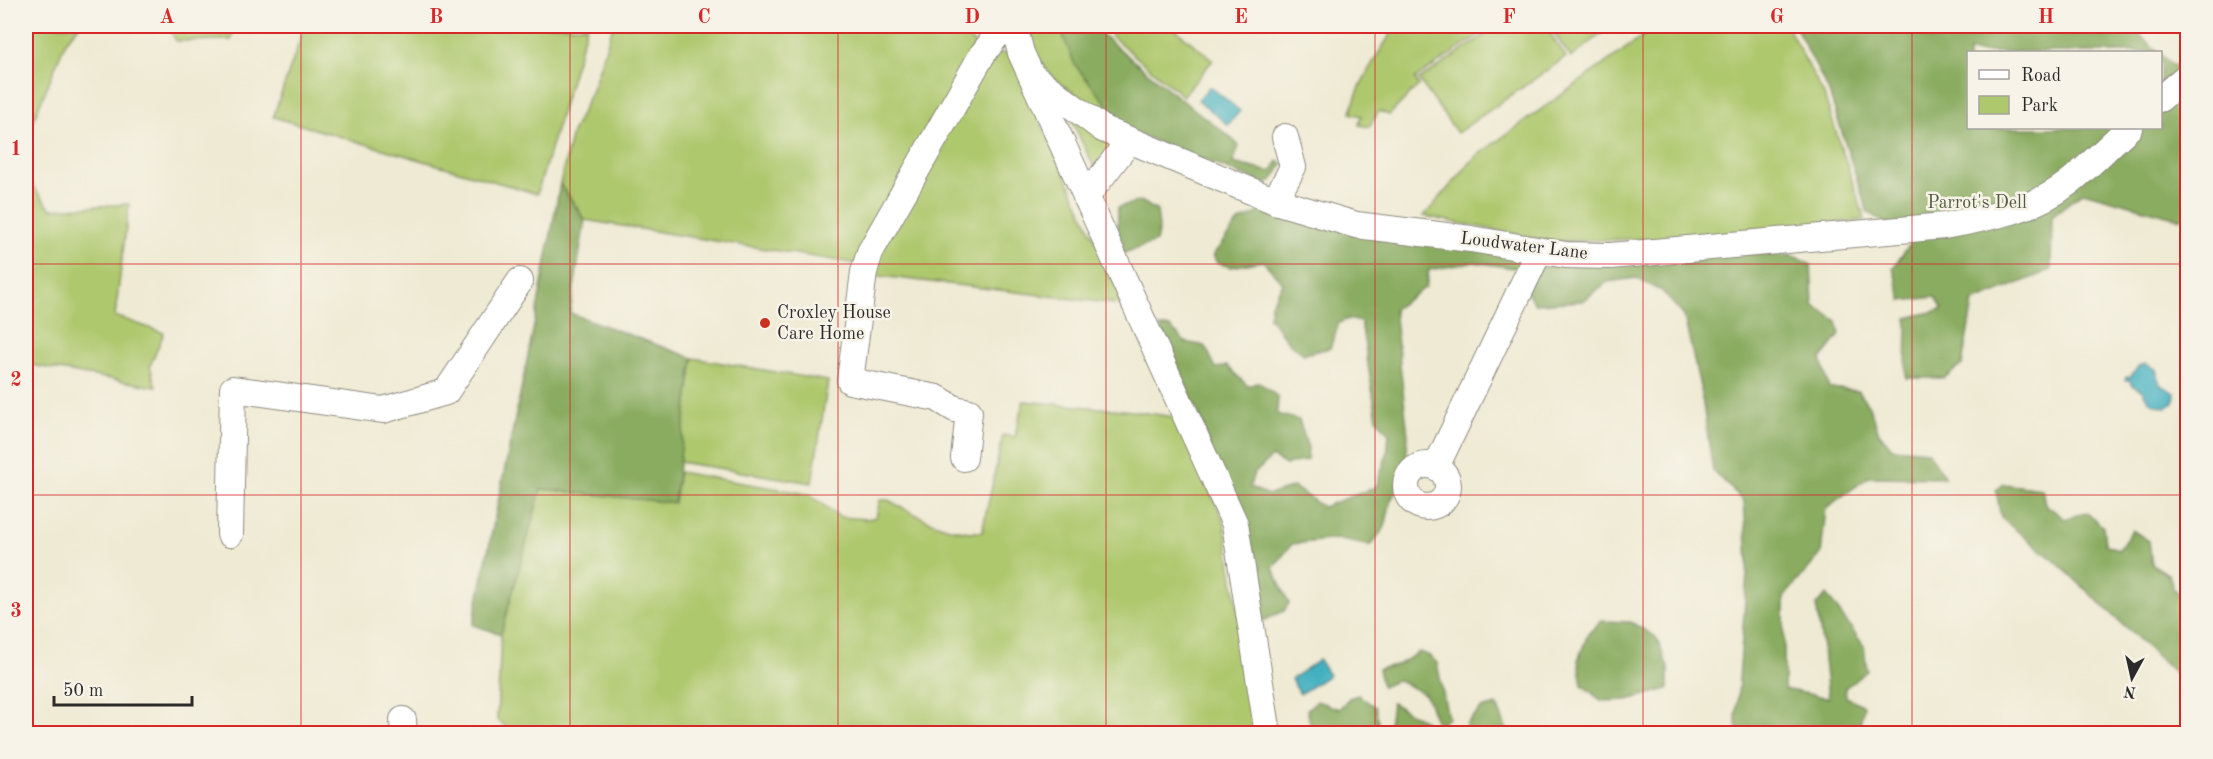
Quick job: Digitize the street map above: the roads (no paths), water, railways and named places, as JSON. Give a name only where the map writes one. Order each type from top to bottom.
[{"type":"street","points":[[964,458],[969,412],[955,409],[937,398],[850,381],[864,272],[870,252],[999,29],[1021,52],[1235,524],[1268,734]]},
{"type":"street","points":[[2162,97],[2187,75]]},
{"type":"street","name":"Loudwater Lane","points":[[1032,76],[1103,129],[1275,201],[1356,225],[1471,239],[1566,255],[1610,256],[1944,226],[1981,219],[2023,208],[2065,185],[2128,129]]},
{"type":"street","points":[[1275,201],[1293,167],[1285,136]]},
{"type":"street","points":[[1086,197],[1129,141]]},
{"type":"street","points":[[1436,467],[1539,251]]},
{"type":"street","points":[[230,534],[233,389],[383,410],[446,392],[520,281]]},
{"type":"water","points":[[1210,86],[1240,111],[1228,125],[1198,100]]},
{"type":"water","points":[[2145,364],[2156,369],[2161,385],[2175,393],[2174,403],[2167,407],[2152,403],[2143,391],[2131,385],[2130,380],[2125,380],[2138,367]]},
{"type":"water","points":[[1319,660],[1329,675],[1300,694],[1291,679]]},
{"type":"place","name":"Croxley House Care Home","points":[[765,323]]},
{"type":"park label","name":"Parrot's Dell","points":[[1977,203]]}]
